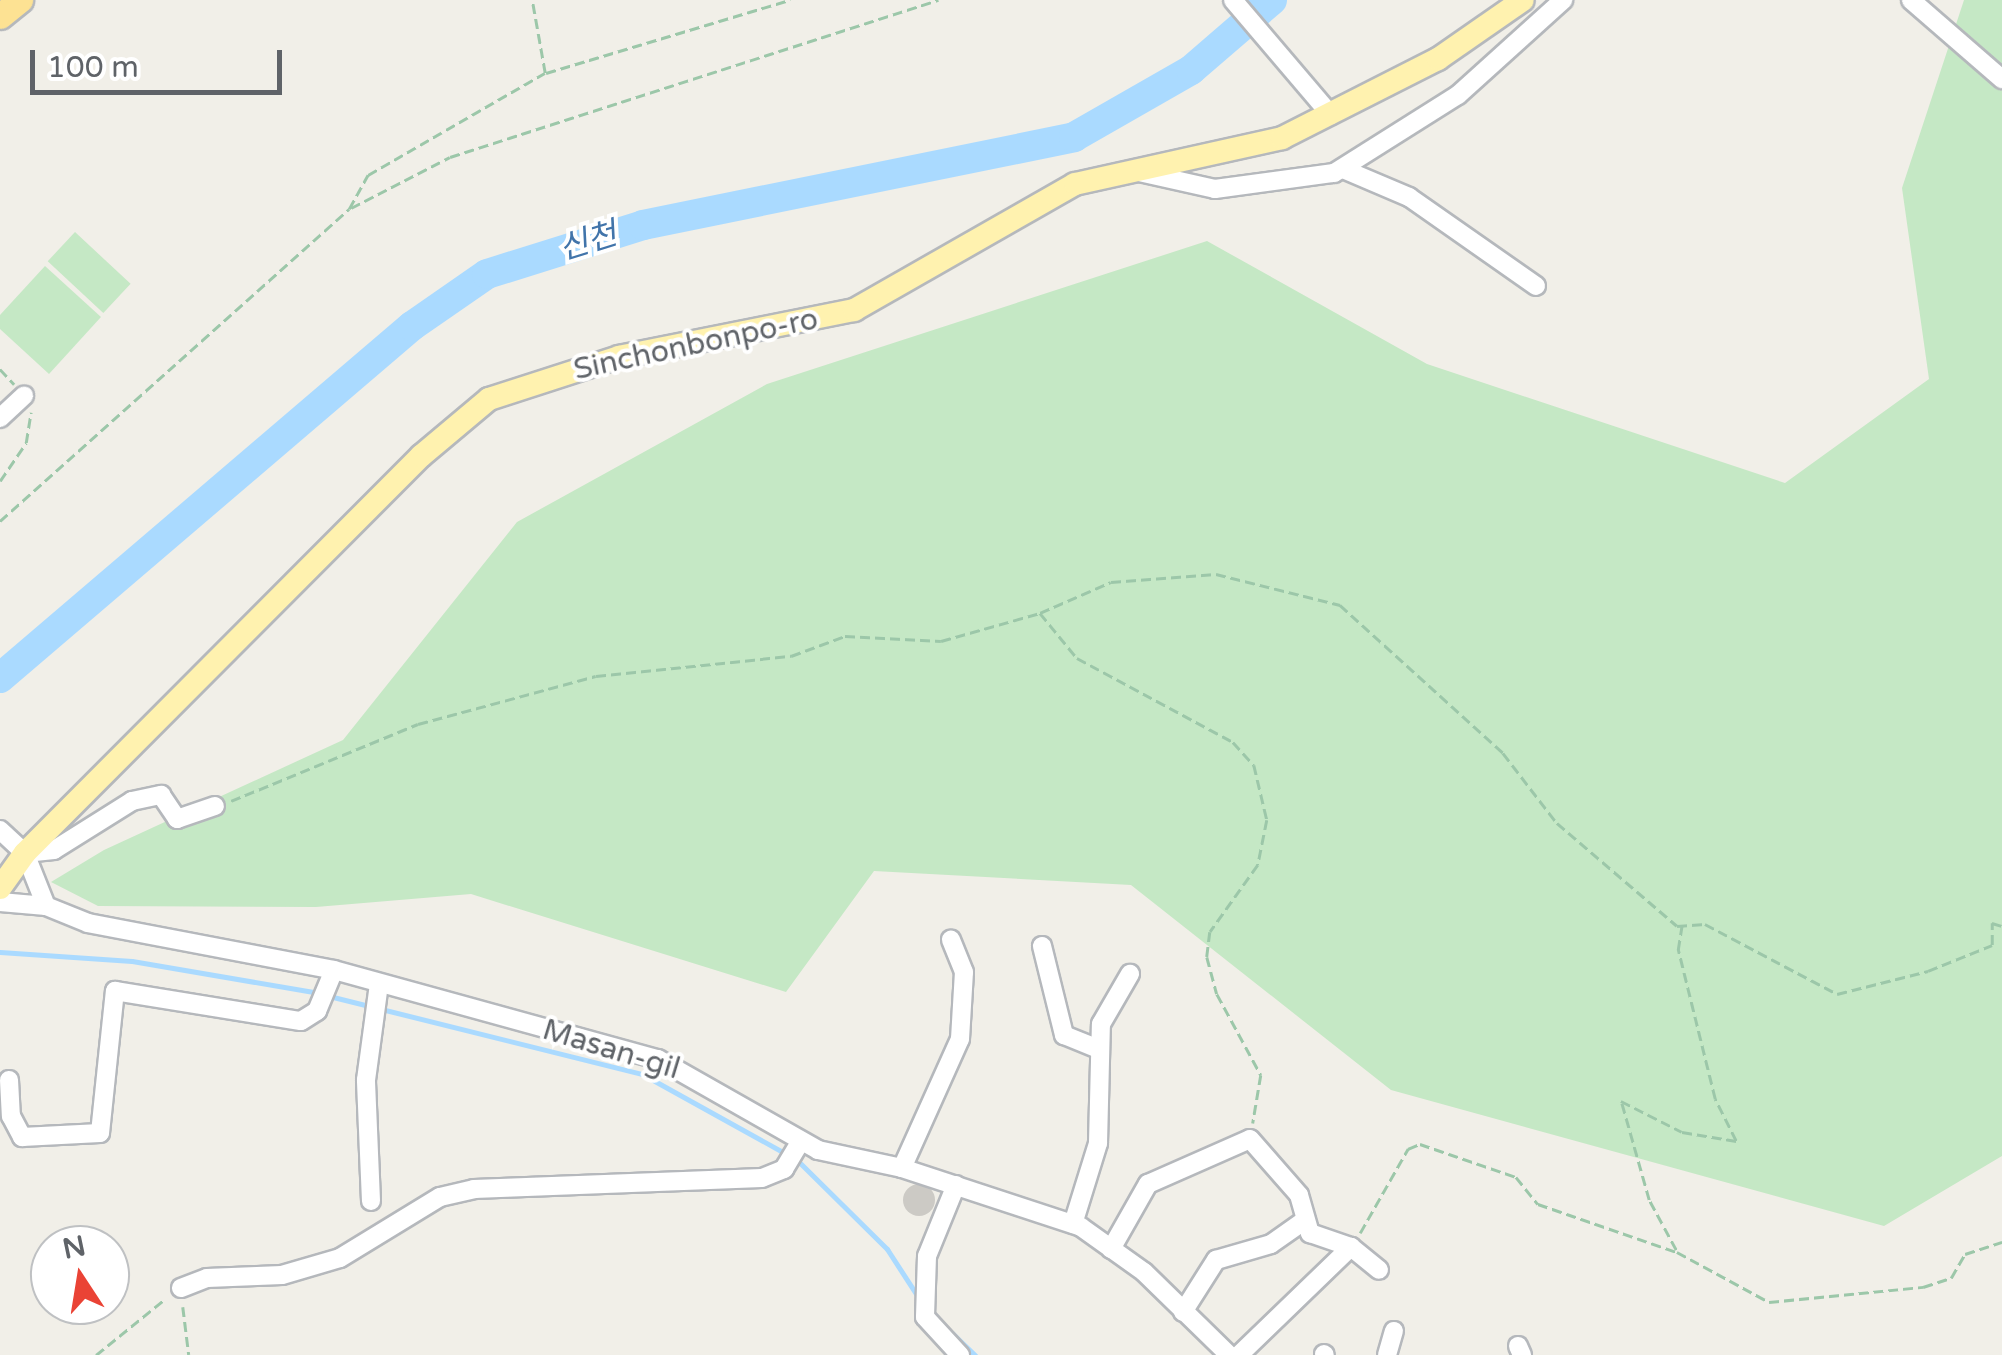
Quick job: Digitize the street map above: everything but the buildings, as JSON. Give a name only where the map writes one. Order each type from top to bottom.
[{"type":"highway","points":[[0,16],[20,0]]},
{"type":"main road","name":"Sinchonbonpo-ro","points":[[0,888],[25,853],[421,456],[489,399],[618,357],[854,310],[943,264],[1032,204],[1134,171],[1282,138],[1438,58],[1522,0]]},
{"type":"street","points":[[1232,0],[1331,115]]},
{"type":"street","points":[[1134,171],[1215,189],[1286,185],[1343,169],[1458,94],[1563,0]]},
{"type":"street","points":[[1911,0],[2002,79]]},
{"type":"street","points":[[1343,169],[1409,197],[1536,286]]},
{"type":"street","points":[[0,418],[24,396]]},
{"type":"street","points":[[25,853],[54,850],[132,801],[161,796],[177,819],[216,806]]},
{"type":"street","points":[[0,830],[25,853],[46,906]]},
{"type":"street","name":"Masan-gil","points":[[0,902],[46,906],[88,923],[658,1059],[792,1155],[902,1168],[1072,1224],[1112,1249],[1229,1355]]},
{"type":"street","points":[[902,1168],[960,1040],[964,972],[950,940]]},
{"type":"street","points":[[1042,946],[1064,1036],[1096,1048]]},
{"type":"street","points":[[1072,1224],[1098,1144],[1104,1068],[1096,1048],[1130,974]]},
{"type":"street","points":[[9,1080],[10,1116],[22,1138],[100,1132],[115,991],[185,997],[277,1022],[317,1010],[330,978]]},
{"type":"street","points":[[371,1200],[368,1024],[377,991]]},
{"type":"street","points":[[1112,1249],[1148,1184],[1250,1139],[1299,1195],[1302,1222],[1324,1241],[1351,1246],[1379,1270]]},
{"type":"street","points":[[180,1288],[207,1278],[282,1275],[340,1258],[440,1197],[474,1188],[762,1178],[792,1155]]},
{"type":"street","points":[[956,1185],[927,1256],[925,1317],[960,1355]]},
{"type":"street","points":[[1183,1312],[1216,1260],[1271,1244],[1302,1222]]},
{"type":"street","points":[[1239,1355],[1351,1246]]},
{"type":"street","points":[[1387,1355],[1394,1331]]},
{"type":"path","points":[[532,0],[544,73]]},
{"type":"path","points":[[350,209],[368,174],[544,73],[790,0]]},
{"type":"path","points":[[0,521],[350,209],[450,157],[938,0]]},
{"type":"path","points":[[216,806],[418,724],[537,698],[596,676],[791,656],[846,636],[941,641],[1040,613],[1111,582],[1154,575],[1216,574],[1340,605],[1503,753],[1557,823],[1682,925],[1705,924],[1838,994],[1928,971],[1992,944],[1992,924],[2002,926]]},
{"type":"path","points":[[1040,613],[1077,658],[1234,742],[1254,765],[1266,820],[1258,865],[1210,932],[1207,956],[1217,994],[1261,1075],[1250,1139]]},
{"type":"path","points":[[1677,1252],[1649,1200],[1621,1101],[1682,1132],[1736,1140],[1715,1100],[1678,950],[1682,925]]},
{"type":"path","points":[[1351,1246],[1408,1149],[1420,1144],[1516,1177],[1538,1204],[1677,1252],[1769,1302],[1923,1287],[1951,1278],[1965,1254],[2002,1242]]},
{"type":"path","points":[[96,1355],[180,1288]]},
{"type":"path","points":[[180,1288],[189,1355]]},
{"type":"green space","points":[[1964,0],[2002,0],[2002,1156],[1884,1226],[1391,1090],[1131,885],[874,871],[786,992],[471,894],[316,907],[98,906],[51,882],[104,850],[343,740],[517,522],[767,384],[1207,241],[1427,364],[1785,483],[1929,379],[1902,188]]},
{"type":"green space","points":[[75,232],[131,284],[103,313],[48,261]]},
{"type":"green space","points":[[45,266],[101,317],[49,374],[0,329],[0,315]]},
{"type":"waterway","name":"신천","points":[[0,678],[412,326],[487,274],[643,225],[1074,137],[1191,70],[1272,0]]},
{"type":"waterway","points":[[0,952],[132,961],[319,993]]},
{"type":"waterway","points":[[329,996],[642,1074],[788,1155]]},
{"type":"waterway","points":[[797,1160],[887,1249],[920,1300]]},
{"type":"waterway","points":[[952,1333],[975,1355]]}]
